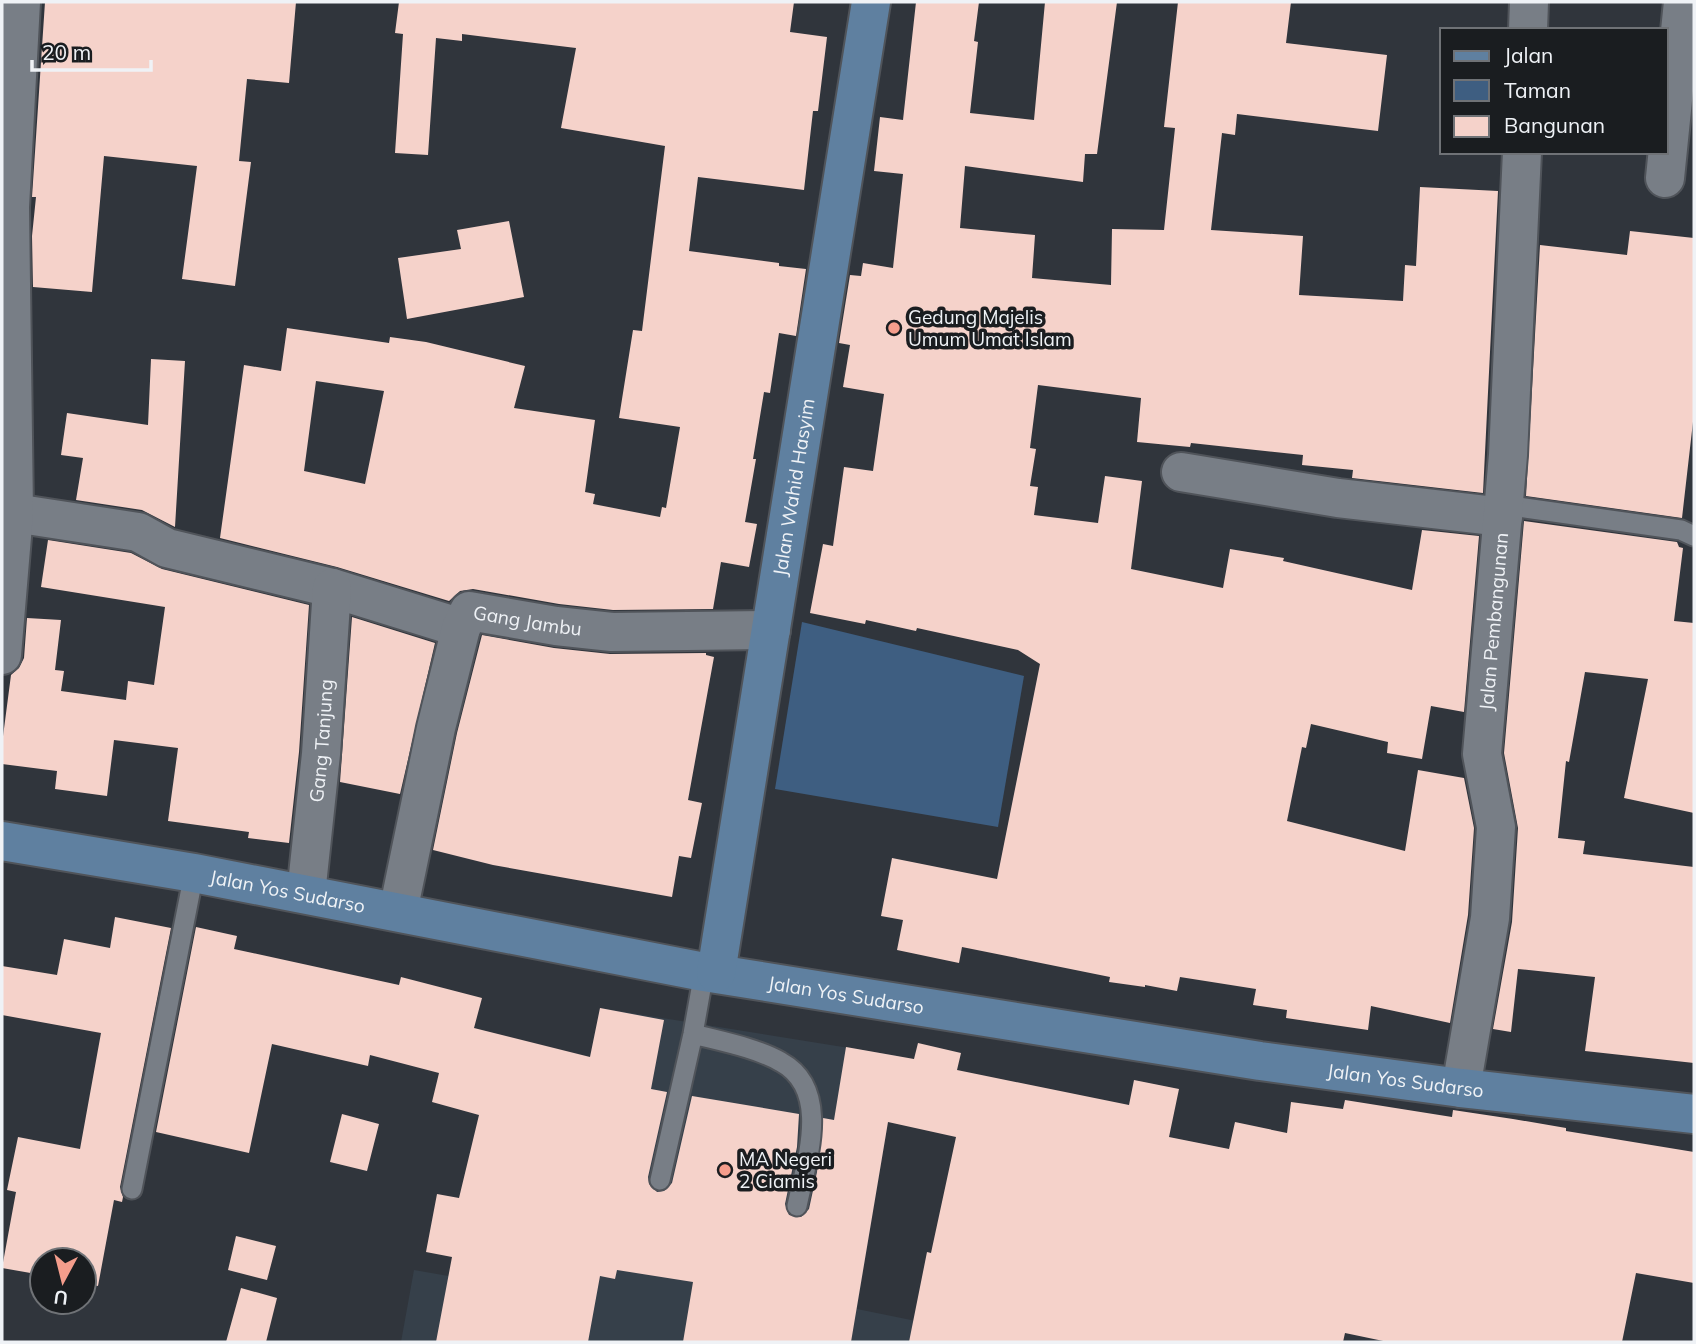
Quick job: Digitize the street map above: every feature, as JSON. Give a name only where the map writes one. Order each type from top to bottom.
[{"type":"main road","name":"Jalan Wahid Hasyim","points":[[710,973],[771,631],[871,2]]},
{"type":"main road","name":"Jalan Yos Sudarso","points":[[2,841],[194,873],[710,973],[1260,1061],[1461,1088],[1694,1114]]},
{"type":"street","points":[[2,655],[10,530],[6,208],[21,2]]},
{"type":"street","points":[[1528,28],[1529,2]]},
{"type":"street","points":[[1668,149],[1683,2]]},
{"type":"street","name":"Jalan Pembangunan","points":[[1461,1088],[1490,918],[1496,827],[1482,754],[1503,511],[1522,154]]},
{"type":"street","points":[[1665,178],[1667,154]]},
{"type":"street","points":[[1181,472],[1338,498],[1503,511]]},
{"type":"street","points":[[10,530],[138,532],[167,548],[332,589],[461,628]]},
{"type":"street","name":"Gang Tanjung","points":[[306,894],[321,754],[332,589]]},
{"type":"street","name":"Gang Jambu","points":[[398,912],[436,728],[461,628],[469,611],[556,626],[612,632],[771,631]]},
{"type":"lane","points":[[1503,511],[1681,530],[1694,536]]},
{"type":"lane","points":[[132,1189],[194,873]]},
{"type":"lane","points":[[660,1180],[693,1034],[710,973]]},
{"type":"lane","points":[[693,1034],[781,1062],[798,1075],[809,1096],[812,1136],[796,1206]]},
{"type":"shaded area","name":"MA Negeri 2 Ciamis","points":[[600,1008],[899,1056],[857,1309],[1019,1342],[401,1342],[414,1270],[541,1292]]},
{"type":"green space","points":[[802,622],[1024,676],[998,827],[775,789]]},
{"type":"building","points":[[45,2],[296,2],[289,83],[247,79],[239,161],[251,162],[235,286],[182,279],[197,166],[104,156],[92,292],[33,287],[32,236],[36,197],[32,197]]},
{"type":"building","points":[[399,2],[794,2],[790,32],[827,37],[818,111],[813,111],[804,190],[698,177],[689,251],[806,269],[796,336],[779,333],[770,393],[764,392],[745,522],[757,524],[749,567],[721,562],[713,609],[613,610],[473,589],[460,591],[449,601],[337,567],[220,538],[244,365],[281,371],[287,328],[389,343],[390,337],[426,342],[525,366],[514,408],[595,420],[585,492],[595,494],[593,504],[660,517],[662,507],[666,508],[680,427],[619,418],[633,330],[642,331],[665,146],[561,128],[576,48],[462,34],[462,41],[436,38],[428,155],[395,153],[403,34],[395,33]],"holes":[[[316,381],[384,391],[365,484],[304,471]]]},
{"type":"building","points":[[916,2],[979,2],[974,41],[978,42],[970,113],[1034,120],[1045,2],[1117,2],[1097,154],[1085,154],[1083,182],[965,166],[960,228],[1035,235],[1032,278],[1111,285],[1112,229],[1164,230],[1175,128],[1164,127],[1178,2],[1291,2],[1286,43],[1387,55],[1378,131],[1237,114],[1235,135],[1222,133],[1211,230],[1303,236],[1299,295],[1403,301],[1405,265],[1416,266],[1420,187],[1498,191],[1483,493],[1352,478],[1353,470],[1302,465],[1303,455],[1191,443],[1190,447],[1137,442],[1141,398],[1038,385],[1030,448],[1036,449],[1030,486],[1038,487],[1034,515],[1098,523],[1105,476],[1142,481],[1131,569],[1223,588],[1230,549],[1284,558],[1283,561],[1412,590],[1422,530],[1479,536],[1464,712],[1431,706],[1422,759],[1387,753],[1388,742],[1311,724],[1306,748],[1302,747],[1287,821],[1405,851],[1418,770],[1464,778],[1474,828],[1468,915],[1450,1023],[1371,1006],[1368,1030],[1286,1018],[1287,1010],[1253,1005],[1256,989],[1180,977],[1177,991],[1109,982],[1110,977],[962,947],[959,963],[897,950],[903,920],[881,916],[892,858],[997,879],[1040,664],[1018,650],[917,628],[916,631],[866,620],[865,624],[810,613],[823,544],[833,546],[844,467],[873,471],[884,394],[843,387],[850,345],[839,343],[850,275],[861,276],[863,263],[893,268],[903,174],[874,171],[880,117],[903,120]]},
{"type":"building","points":[[509,221],[524,297],[407,319],[398,258],[461,249],[457,230]]},
{"type":"building","points":[[1630,231],[1694,238],[1694,413],[1682,518],[1526,496],[1540,245],[1627,255]]},
{"type":"building","points":[[151,359],[185,361],[175,527],[142,510],[76,500],[83,458],[61,455],[67,413],[148,425]]},
{"type":"building","points":[[1524,521],[1677,542],[1679,547],[1683,548],[1674,621],[1694,623],[1694,813],[1624,798],[1648,679],[1585,672],[1569,762],[1566,761],[1558,838],[1585,841],[1583,854],[1694,867],[1694,1063],[1585,1051],[1595,977],[1518,969],[1511,1032],[1493,1029],[1512,922],[1518,828],[1504,753]]},
{"type":"building","points":[[48,540],[131,553],[162,569],[309,605],[299,752],[289,843],[248,838],[249,832],[168,821],[178,748],[114,740],[107,796],[55,789],[57,771],[2,764],[11,675],[19,668],[24,658],[27,618],[61,620],[55,670],[64,671],[61,691],[126,700],[128,681],[154,685],[165,607],[41,587]]},
{"type":"building","points":[[352,617],[435,643],[400,794],[340,782]]},
{"type":"building","points":[[482,635],[554,648],[610,654],[706,653],[714,657],[688,800],[702,803],[691,858],[679,856],[672,897],[493,865],[433,850],[457,733]]},
{"type":"building","points":[[115,917],[171,928],[120,1187],[122,1202],[114,1200],[98,1286],[98,1246],[28,1246],[28,1273],[2,1268],[16,1192],[7,1190],[18,1137],[80,1149],[101,1033],[2,1015],[2,966],[57,975],[64,939],[110,948]]},
{"type":"building","points":[[196,927],[237,936],[234,949],[399,985],[401,977],[482,998],[474,1028],[590,1057],[600,1008],[664,1020],[651,1089],[667,1092],[648,1177],[649,1184],[657,1192],[664,1191],[672,1183],[692,1096],[799,1114],[797,1147],[785,1204],[789,1215],[801,1217],[809,1209],[817,1172],[823,1118],[834,1120],[846,1047],[914,1059],[918,1043],[961,1053],[957,1070],[1129,1105],[1134,1080],[1179,1089],[1169,1137],[1229,1149],[1235,1122],[1287,1133],[1291,1102],[1343,1109],[1345,1100],[1452,1117],[1453,1110],[1694,1152],[1694,1283],[1636,1273],[1622,1342],[1388,1342],[1345,1333],[1343,1342],[909,1342],[927,1252],[931,1253],[956,1137],[888,1122],[851,1342],[683,1342],[693,1282],[617,1270],[615,1279],[600,1276],[588,1342],[436,1342],[452,1257],[426,1252],[437,1194],[459,1198],[479,1115],[432,1102],[439,1073],[370,1055],[368,1066],[272,1044],[249,1153],[156,1132]]},
{"type":"building","points":[[342,1114],[379,1124],[367,1171],[330,1162]]},
{"type":"building","points":[[236,1236],[276,1246],[267,1280],[228,1270]]},
{"type":"building","points":[[241,1288],[277,1298],[266,1342],[226,1342]]},
{"type":"place","name":"Gedung Majelis Umum Umat Islam","points":[[894,328]]},
{"type":"place","name":"MA Negeri 2 Ciamis","points":[[725,1170]]}]
